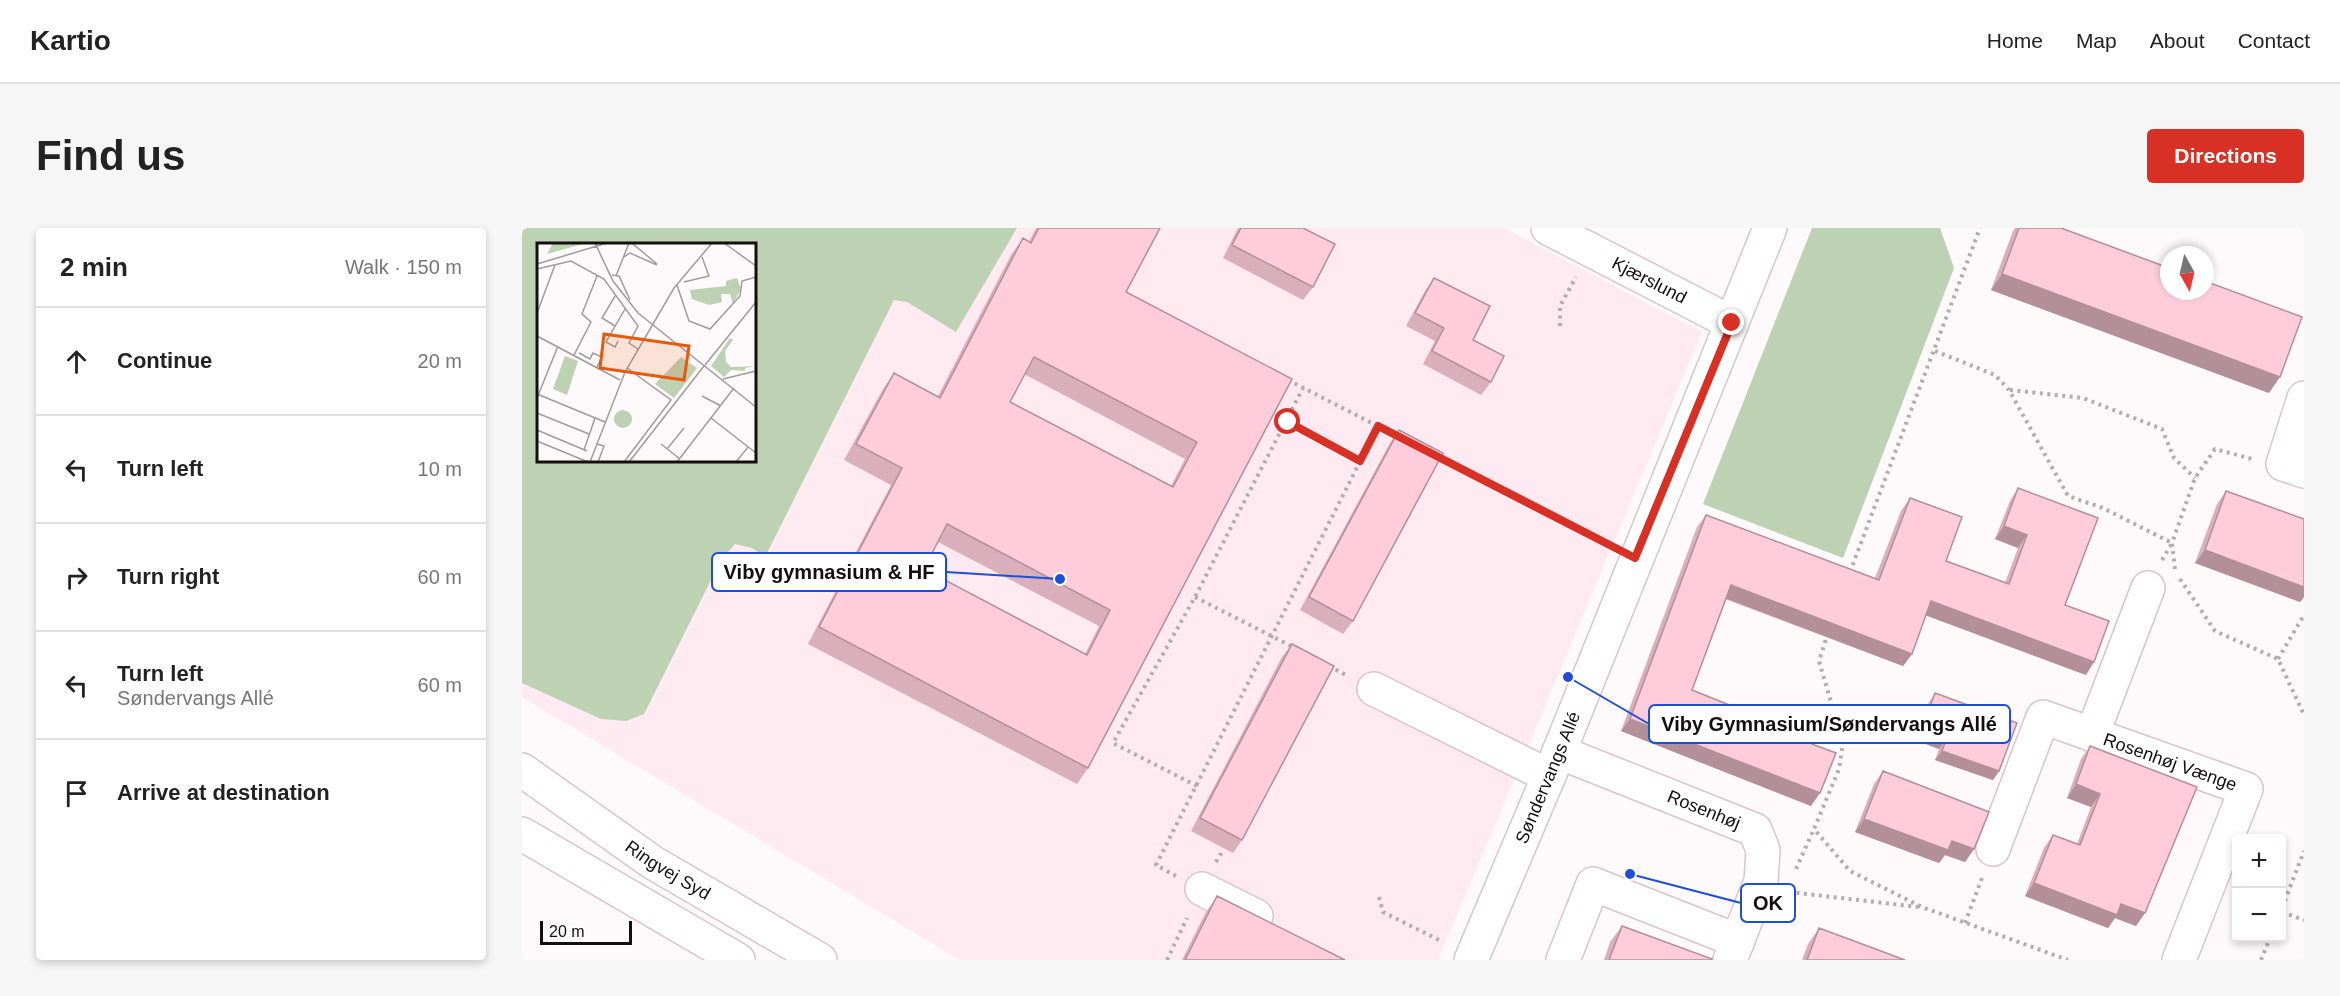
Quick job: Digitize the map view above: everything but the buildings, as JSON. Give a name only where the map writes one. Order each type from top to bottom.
[{"type":"street","name":"Søndervangs Allé","points":[[1459,952],[1554,764],[1635,558],[1770,228]]},
{"type":"street","name":"Kjærslund","points":[[1568,236],[1732,323]]},
{"type":"street","points":[[2304,398],[2283,464],[2304,471]]},
{"type":"street","name":"Rosenhøj Vænge","points":[[2092,735],[2148,588]]},
{"type":"street","name":"Rosenhøj","points":[[1374,689],[1554,764],[1755,830],[1763,850],[1761,881],[1734,950]]},
{"type":"street","name":"Rosenhøj Vænge","points":[[1993,849],[2043,717],[2246,789],[2179,960]]},
{"type":"street","name":"Ringvej Syd","points":[[522,770],[652,862],[820,960]]},
{"type":"street","points":[[522,834],[738,960]]},
{"type":"street","points":[[1563,960],[1593,884],[1734,950]]},
{"type":"street","points":[[1202,889],[1283,929]]},
{"type":"path","points":[[1848,576],[1980,228]]},
{"type":"path","points":[[1560,326],[1568,236]]},
{"type":"path","points":[[1935,351],[1995,375],[2009,390],[2068,496],[2103,508],[2172,543]]},
{"type":"path","points":[[1282,377],[1409,442]]},
{"type":"path","points":[[1197,786],[1113,743],[1195,597],[1288,422],[1303,388]]},
{"type":"path","points":[[2009,390],[2083,398],[2162,429],[2174,458],[2195,478]]},
{"type":"path","points":[[1288,422],[1360,461]]},
{"type":"path","points":[[1164,849],[1378,426]]},
{"type":"path","points":[[2255,460],[2215,449],[2195,478],[2172,543],[2175,572],[2215,631],[2278,658],[2304,715]]},
{"type":"path","points":[[1430,453],[1635,558]]},
{"type":"path","points":[[1195,597],[1301,652]]},
{"type":"path","points":[[2278,658],[2304,615]]},
{"type":"path","points":[[2297,627],[2304,630]]},
{"type":"path","points":[[1796,868],[1839,769],[1843,743],[1819,661],[1830,629]]},
{"type":"path","points":[[1322,662],[1374,689]]},
{"type":"path","points":[[1814,829],[1850,871],[1922,907],[2068,960]]},
{"type":"path","points":[[1965,922],[1993,849]]},
{"type":"path","points":[[2286,899],[2304,851]]},
{"type":"path","points":[[1784,902],[1788,892],[1922,907]]},
{"type":"path","points":[[1379,897],[1383,912],[1459,952]]},
{"type":"path","points":[[2286,912],[2304,920]]},
{"type":"path","points":[[2261,960],[2268,942]]},
{"type":"shaded area","points":[[522,228],[1504,228],[1702,332],[1438,960],[960,960],[522,697]]},
{"type":"green space","points":[[522,228],[1017,228],[956,332],[907,302],[894,300],[765,557],[752,548],[735,544],[721,560],[644,714],[626,721],[601,719],[522,683]]},
{"type":"green space","points":[[1812,228],[1940,228],[1954,268],[1843,558],[1703,504]]},
{"type":"place","name":"Viby gymnasium & HF","points":[[1060,579]]},
{"type":"place","name":"Viby Gymnasium/Søndervangs Allé","points":[[1568,677]]},
{"type":"place","name":"OK","points":[[1630,874]]},
{"type":"route","points":[[1288,422],[1360,461],[1378,426],[1635,558],[1732,323]]}]
